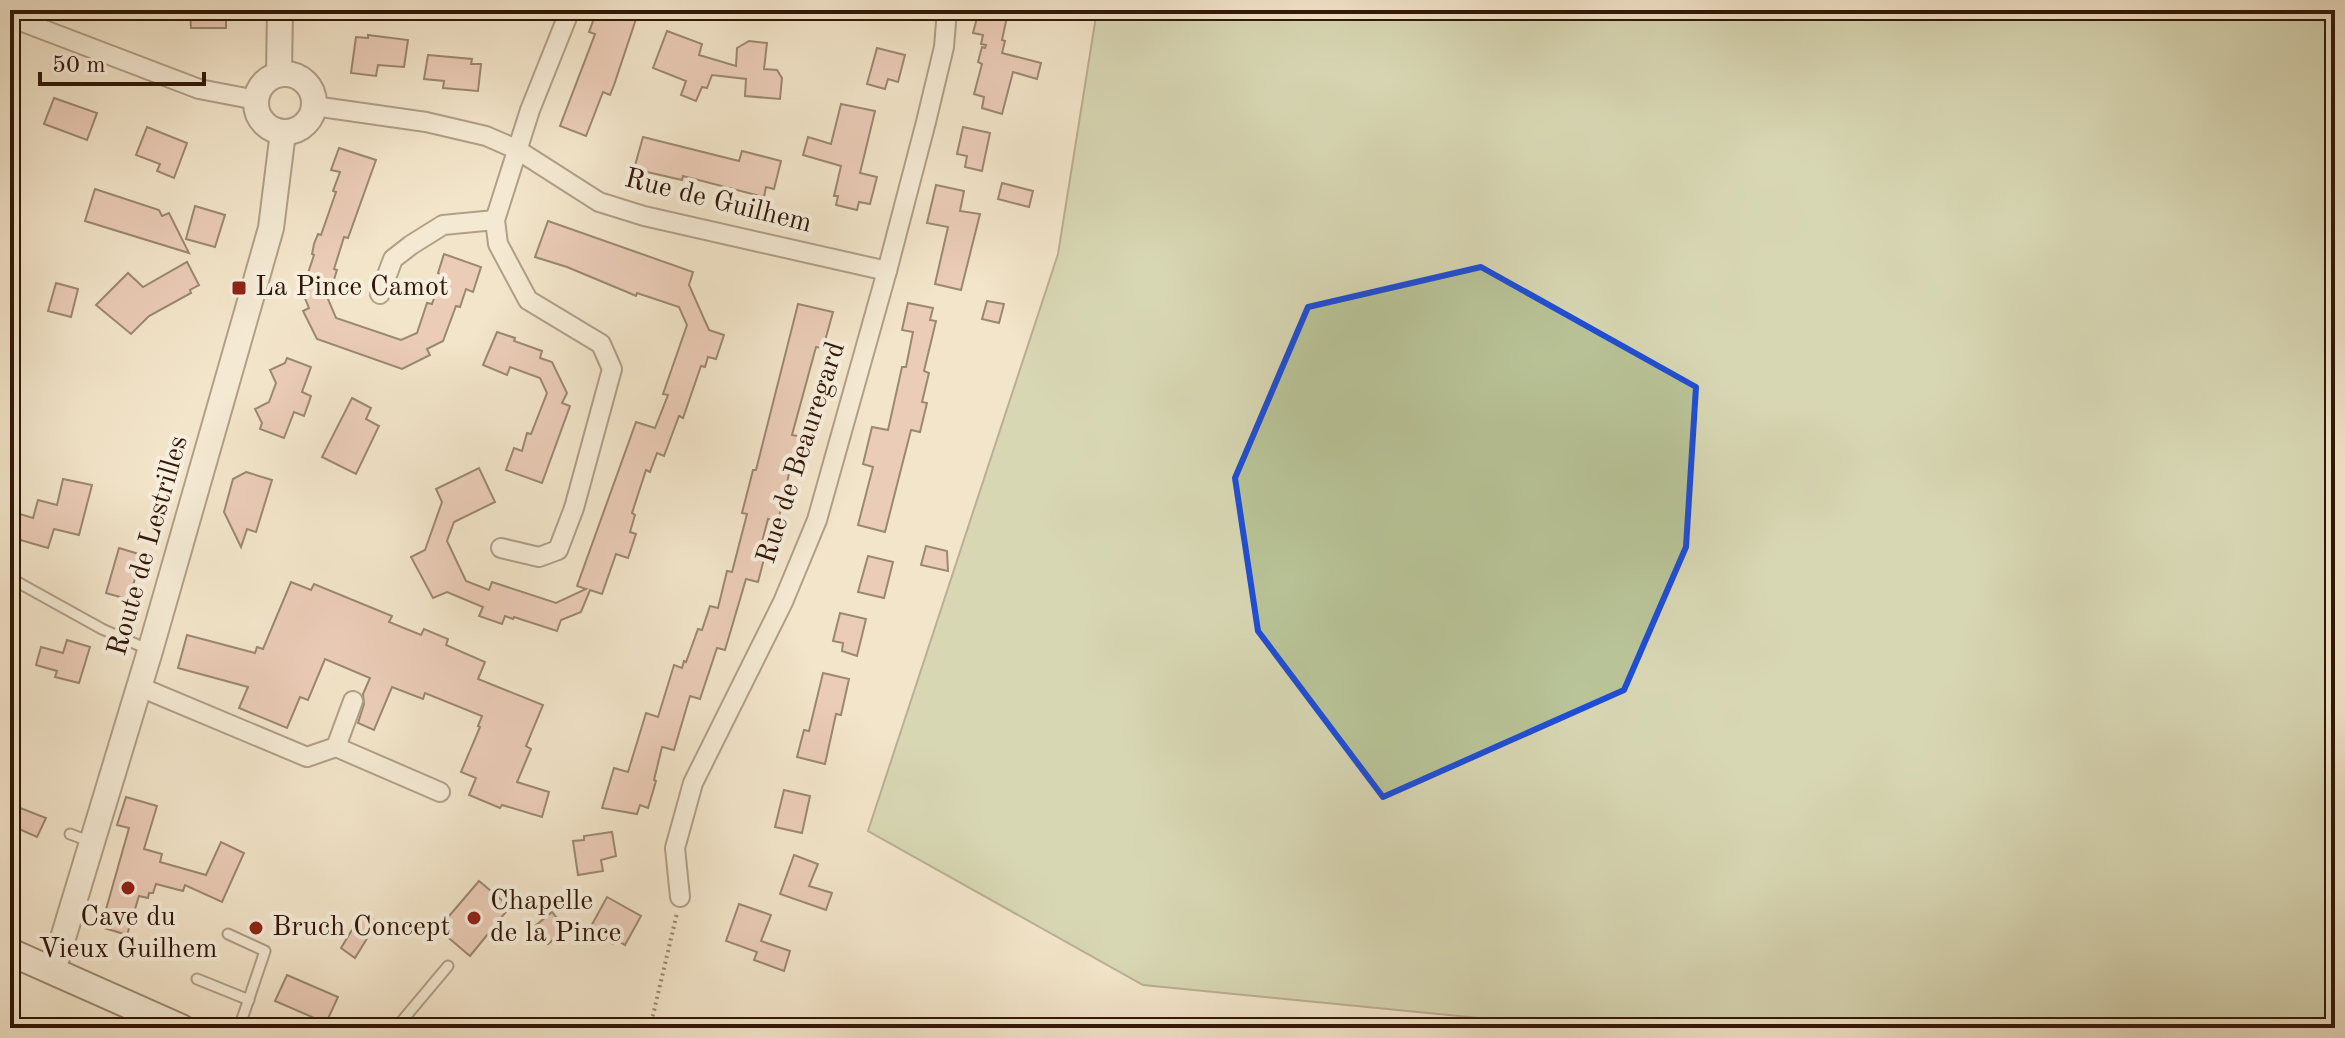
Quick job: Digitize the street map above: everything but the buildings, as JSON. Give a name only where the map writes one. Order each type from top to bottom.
[{"type":"main road","points":[[10,952],[181,1028]]},
{"type":"street","points":[[279,74],[280,10]]},
{"type":"street","points":[[501,548],[539,557],[558,550],[574,508],[612,369],[601,344],[528,300],[498,244],[495,220],[516,149],[570,10]]},
{"type":"street","name":"Rue de Beauregard","points":[[680,897],[675,848],[693,783],[783,602],[817,520],[887,271],[944,47],[947,10]]},
{"type":"street","points":[[10,17],[199,89],[256,100]]},
{"type":"street","points":[[279,74],[300,78],[313,95],[314,106],[307,122],[292,132],[274,130],[266,125],[256,109],[261,86],[279,74]]},
{"type":"street","name":"Rue de Guilhem","points":[[314,106],[426,122],[486,136],[516,149],[599,202],[644,216],[887,271]]},
{"type":"street","name":"Route de Lestrilles","points":[[53,971],[81,838],[140,687],[271,228],[283,132]]},
{"type":"street","points":[[380,294],[393,259],[411,245],[443,225],[495,220]]},
{"type":"street","points":[[140,687],[307,757],[336,747],[440,792]]},
{"type":"street","points":[[336,747],[353,701]]},
{"type":"lane","points":[[10,578],[102,629],[150,651]]},
{"type":"lane","points":[[228,934],[265,951],[239,1028]]},
{"type":"lane","points":[[396,1028],[448,966]]},
{"type":"lane","points":[[197,979],[249,1000]]},
{"type":"path","points":[[650,1028],[680,897]]},
{"type":"highlighted area","points":[[1481,267],[1696,387],[1686,547],[1624,690],[1383,797],[1258,631],[1235,478],[1308,307]]},
{"type":"green space","points":[[1097,10],[2335,10],[2335,1028],[1581,1028],[1143,985],[868,831],[1058,254]]},
{"type":"place","name":"La Pince Camot","points":[[239,288]]},
{"type":"place","name":"Cave du Vieux Guilhem","points":[[128,888]]},
{"type":"place","name":"Chapelle de la Pince","points":[[474,918]]},
{"type":"place","name":"Bruch Concept","points":[[256,928]]}]
